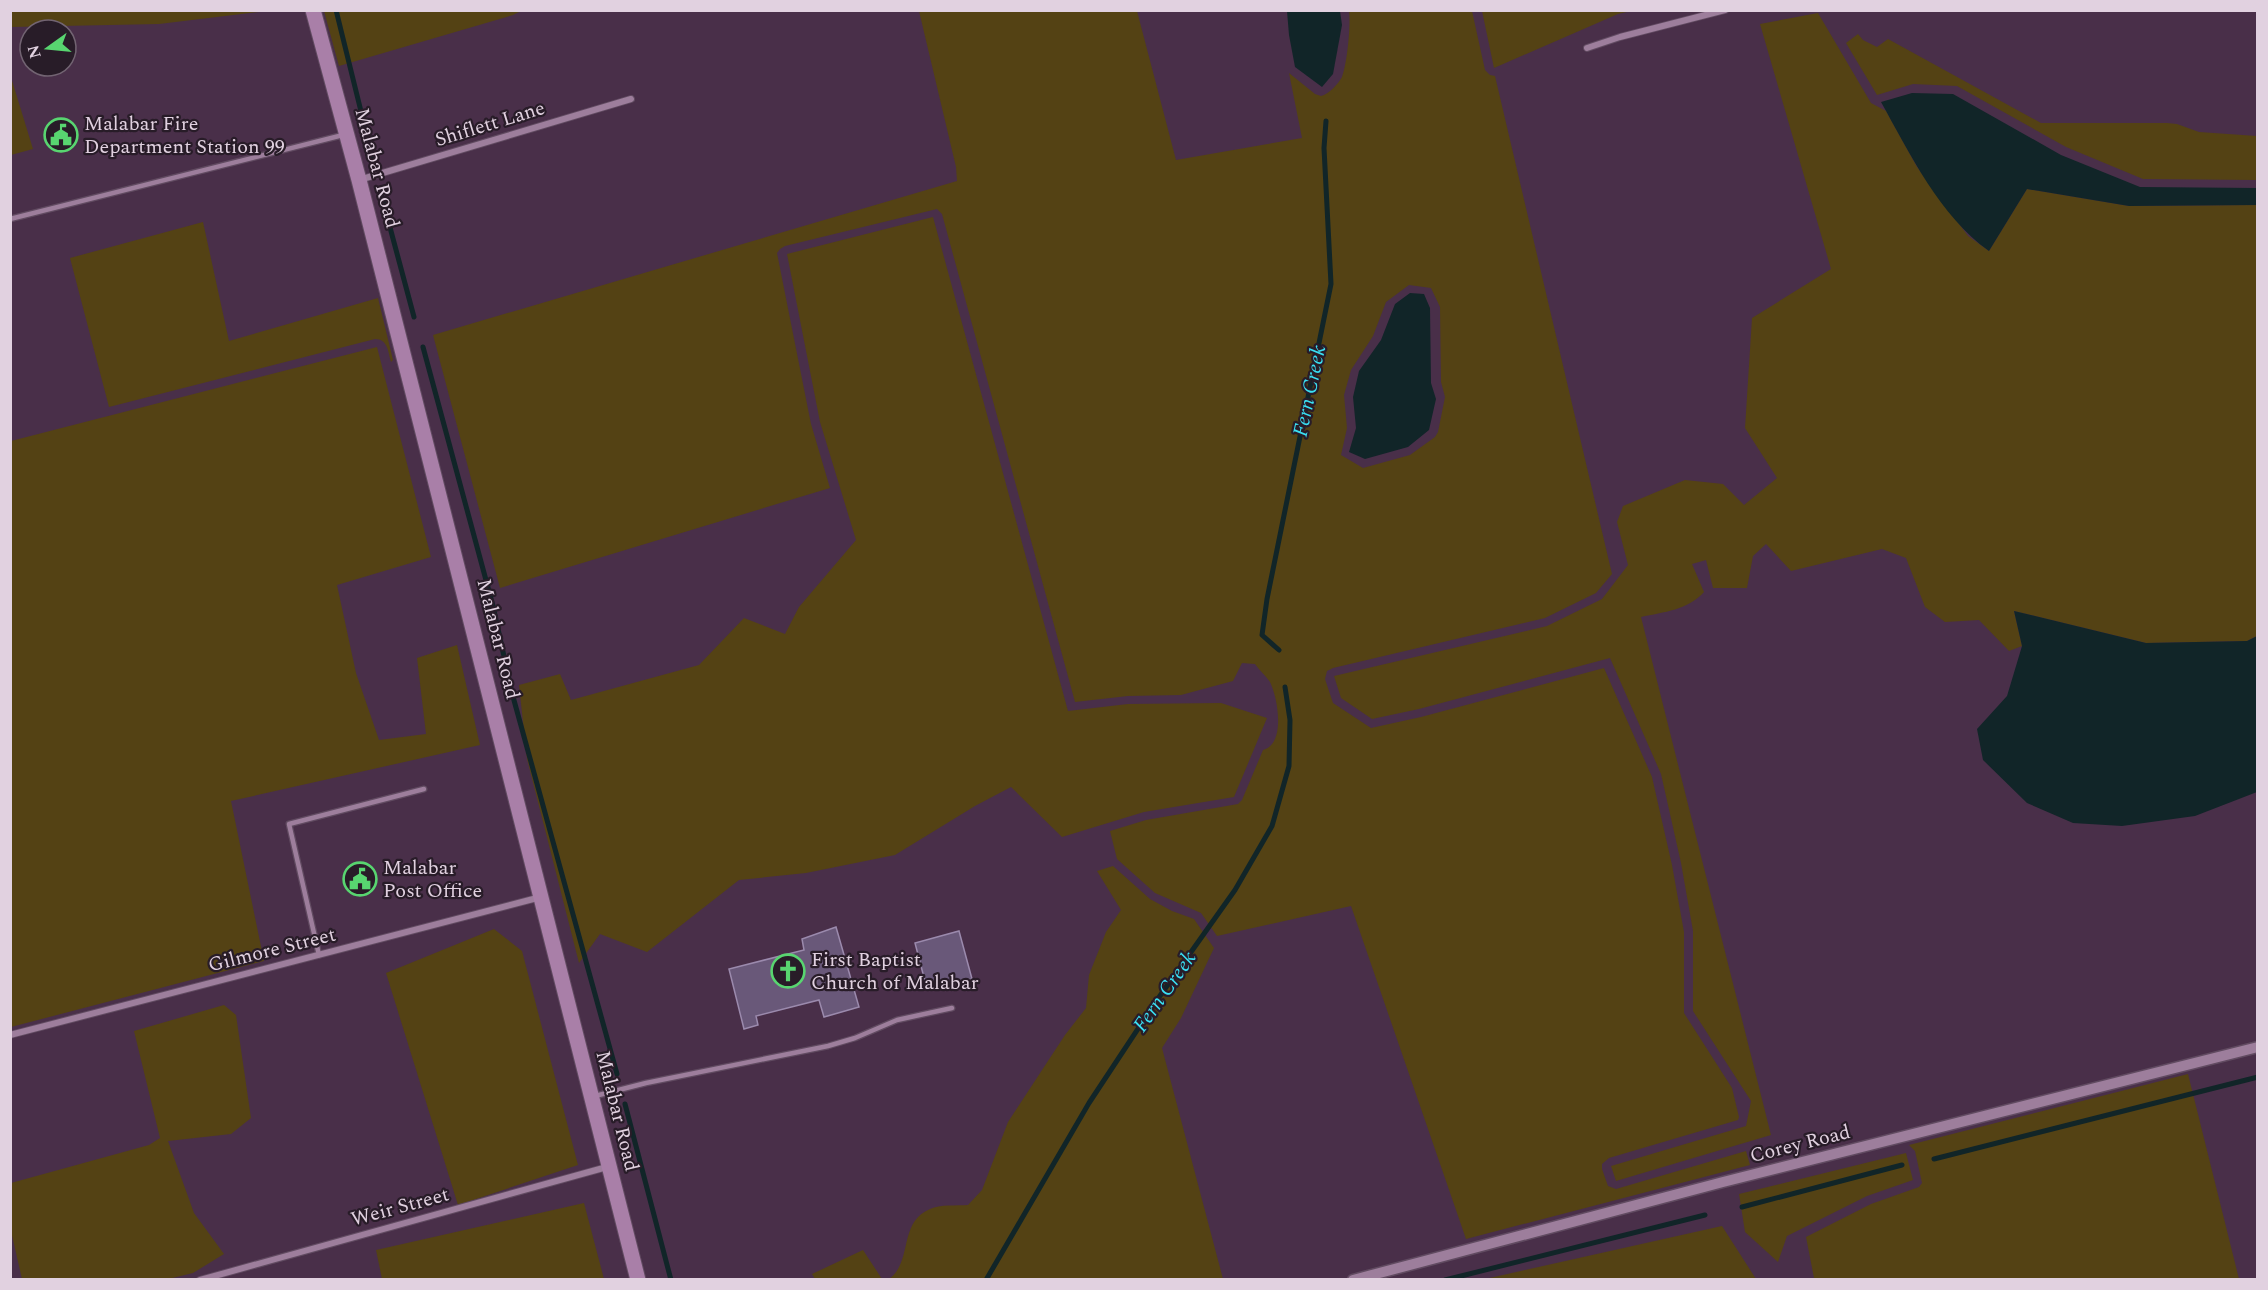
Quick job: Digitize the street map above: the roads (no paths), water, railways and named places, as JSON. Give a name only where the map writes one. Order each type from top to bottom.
[{"type":"main road","name":"Malabar Road","points":[[313,10],[359,180],[638,1280]]},
{"type":"street","points":[[1587,48],[1620,37],[1725,10]]},
{"type":"street","name":"Shiflett Lane","points":[[359,180],[631,99]]},
{"type":"street","name":"Gilmore Street","points":[[10,1035],[542,897]]},
{"type":"street","name":"Corey Road","points":[[1353,1280],[1722,1182],[2258,1047]]},
{"type":"street","name":"Weir Street","points":[[200,1280],[609,1167]]},
{"type":"lane","points":[[10,219],[346,134]]},
{"type":"lane","points":[[319,955],[289,824],[424,789]]},
{"type":"lane","points":[[592,1096],[828,1046],[855,1038],[897,1020],[952,1008]]},
{"type":"waterway","points":[[336,10],[373,160]]},
{"type":"waterway","name":"Fern Creek","points":[[1279,650],[1262,635],[1267,599],[1331,284],[1324,148],[1326,121]]},
{"type":"waterway","points":[[380,190],[414,317]]},
{"type":"waterway","points":[[423,347],[493,606],[512,693],[617,1074]]},
{"type":"waterway","name":"Fern Creek","points":[[986,1280],[1089,1103],[1157,1000],[1235,890],[1272,826],[1289,766],[1290,720],[1285,687]]},
{"type":"waterway","points":[[1934,1159],[2258,1077]]},
{"type":"waterway","points":[[625,1104],[671,1280]]},
{"type":"waterway","points":[[1742,1207],[1902,1165]]},
{"type":"waterway","points":[[1445,1280],[1705,1215]]},
{"type":"place","name":"Malabar Fire Department Station 99","points":[[61,135]]},
{"type":"place","name":"Malabar Post Office","points":[[360,879]]},
{"type":"place","name":"First Baptist Church of Malabar","points":[[788,971]]}]
